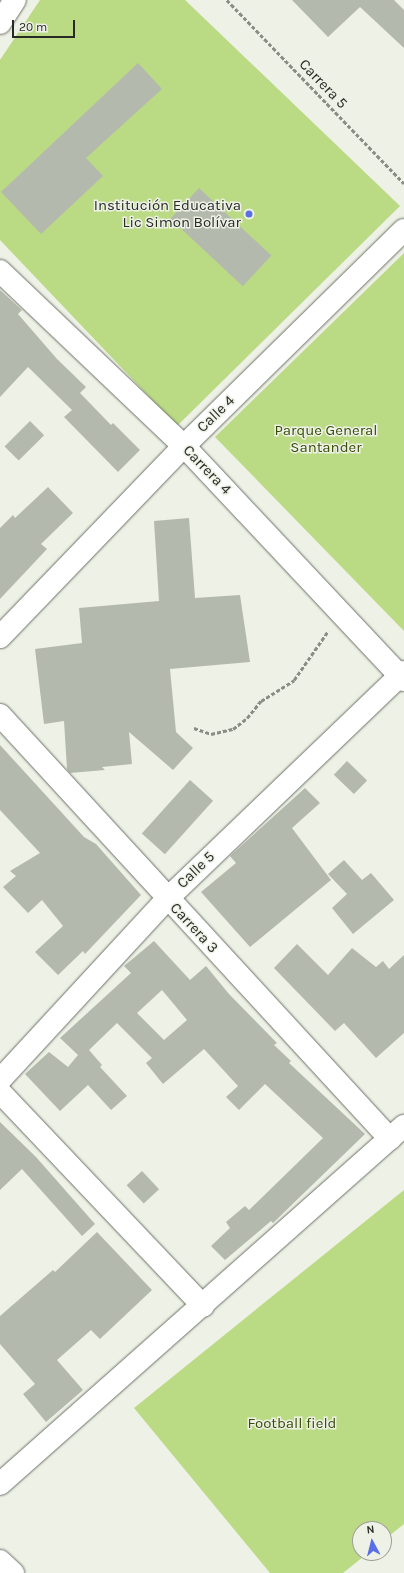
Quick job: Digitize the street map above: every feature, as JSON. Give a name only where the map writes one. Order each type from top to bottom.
[{"type":"street","points":[[0,23],[15,0]]},
{"type":"street","name":"Calle 4","points":[[0,638],[184,446],[404,230]]},
{"type":"street","name":"Carrera 4","points":[[0,271],[184,446],[403,676]]},
{"type":"street","name":"Calle 5","points":[[0,1080],[167,899],[403,676]]},
{"type":"street","name":"Carrera 3","points":[[0,715],[167,899],[397,1132]]},
{"type":"street","points":[[0,1092],[202,1306]]},
{"type":"street","points":[[0,1484],[397,1132]]},
{"type":"street","points":[[0,1561],[13,1573]]},
{"type":"path","name":"Carrera 5","points":[[227,0],[404,183]]},
{"type":"path","points":[[194,728],[211,734],[221,733],[233,729],[247,718],[261,701],[294,680],[342,612]]},
{"type":"green space","points":[[40,0],[185,0],[400,206],[177,426],[0,240],[0,60]]},
{"type":"green space","name":"Parque General Santander","points":[[404,253],[404,631],[215,437]]},
{"type":"green space","name":"Football field","points":[[404,1190],[404,1524],[392,1534],[392,1521],[352,1521],[352,1561],[358,1561],[343,1573],[270,1573],[134,1408]]},
{"type":"building","points":[[292,0],[394,0],[404,10],[404,48],[360,7],[328,37]]},
{"type":"building","points":[[138,63],[162,89],[86,158],[103,176],[41,234],[1,192]]},
{"type":"building","points":[[199,188],[271,256],[243,286],[170,219]]},
{"type":"building","points":[[0,290],[22,310],[18,314],[57,359],[86,387],[80,393],[111,425],[113,423],[140,450],[118,472],[64,417],[72,410],[28,367],[0,397]]},
{"type":"building","points":[[30,421],[44,435],[19,461],[5,446]]},
{"type":"building","points":[[48,487],[73,513],[41,544],[47,549],[0,599],[0,528],[13,515],[15,518]]},
{"type":"building","points":[[189,518],[195,598],[240,595],[250,662],[170,669],[176,732],[193,748],[173,770],[129,732],[132,764],[102,767],[105,770],[70,773],[67,769],[64,721],[44,724],[35,649],[82,643],[79,608],[159,601],[154,521]]},
{"type":"building","points":[[0,745],[84,837],[96,844],[141,895],[85,954],[83,951],[58,975],[35,952],[63,926],[42,900],[28,913],[3,887],[16,876],[10,871],[40,853],[0,810]]},
{"type":"building","points":[[347,761],[367,780],[354,794],[334,775]]},
{"type":"building","points":[[190,780],[213,801],[165,854],[142,834]]},
{"type":"building","points":[[305,788],[320,803],[292,828],[331,880],[250,947],[201,892],[236,863],[230,856]]},
{"type":"building","points":[[344,860],[362,880],[371,873],[394,900],[353,934],[332,908],[347,894],[328,874]]},
{"type":"building","points":[[154,941],[190,980],[206,966],[229,994],[277,1043],[274,1045],[291,1061],[289,1063],[365,1134],[273,1223],[271,1221],[225,1260],[211,1246],[230,1228],[226,1222],[245,1206],[249,1210],[323,1138],[265,1084],[239,1110],[226,1097],[238,1086],[204,1049],[163,1084],[146,1063],[152,1058],[117,1023],[89,1050],[102,1065],[100,1067],[127,1096],[111,1110],[88,1085],[60,1111],[25,1074],[49,1052],[68,1067],[78,1055],[60,1038],[131,973],[124,966]],"holes":[[[162,990],[187,1020],[164,1040],[137,1013]]]},
{"type":"building","points":[[297,944],[328,975],[352,948],[376,967],[383,961],[389,969],[404,955],[404,1033],[376,1058],[344,1023],[335,1031],[274,968]]},
{"type":"building","points":[[0,1122],[36,1157],[95,1224],[82,1236],[22,1169],[0,1190]]},
{"type":"building","points":[[142,1171],[159,1189],[144,1204],[127,1185]]},
{"type":"building","points":[[97,1232],[152,1290],[100,1339],[91,1330],[57,1360],[83,1390],[46,1422],[23,1394],[35,1384],[0,1344],[0,1316],[53,1270],[55,1272]]},
{"type":"place","name":"Institución Educativa Lic Simon Bolívar","points":[[249,214]]}]
